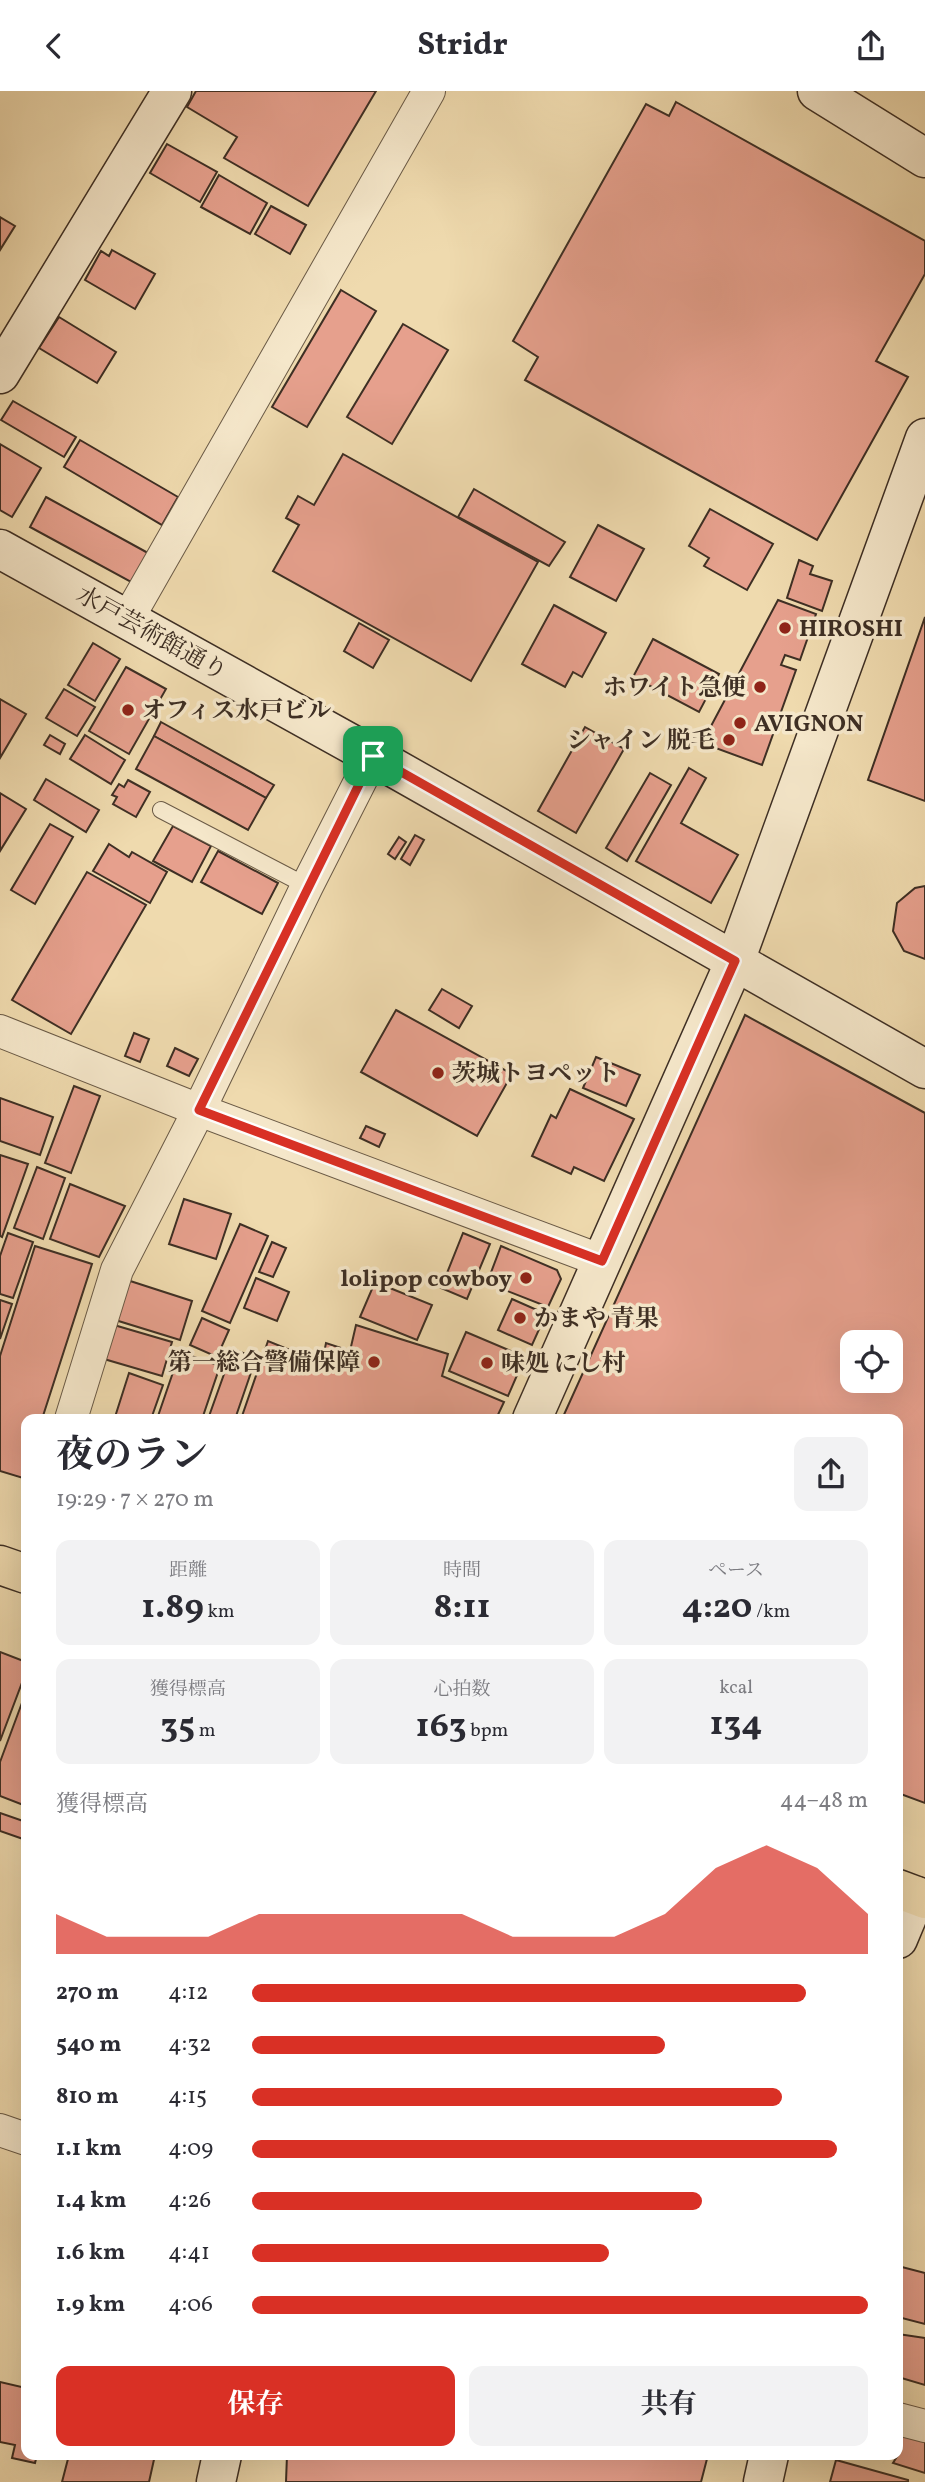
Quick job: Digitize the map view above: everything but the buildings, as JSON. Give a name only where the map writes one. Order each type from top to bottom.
[{"type":"street","points":[[0,374],[172,91]]},
{"type":"street","points":[[127,620],[429,91]]},
{"type":"street","points":[[817,91],[925,157]]},
{"type":"street","points":[[534,1414],[735,961],[925,438]]},
{"type":"street","name":"水戸芸術館通り","points":[[0,549],[373,756],[925,1069]]},
{"type":"street","points":[[73,1414],[117,1270],[373,756]]},
{"type":"street","points":[[0,1031],[199,1110],[602,1261]]},
{"type":"street","points":[[903,1926],[916,1891]]},
{"type":"street","points":[[0,2130],[21,2137]]},
{"type":"street","points":[[903,2420],[925,2426]]},
{"type":"street","points":[[216,2482],[221,2460]]},
{"type":"street","points":[[763,2482],[768,2460]]},
{"type":"lane","points":[[160,810],[307,886]]},
{"type":"place","name":"HIROSHI","points":[[785,628]]},
{"type":"place","name":"ホワイト急便","points":[[760,687]]},
{"type":"place","name":"オフィス水戸ビル","points":[[128,710]]},
{"type":"place","name":"AVIGNON","points":[[740,723]]},
{"type":"place","name":"シャイン 脱毛","points":[[729,740]]},
{"type":"place","name":"茨城トヨペット","points":[[438,1073]]},
{"type":"place","name":"lolipop cowboy","points":[[526,1278]]},
{"type":"place","name":"かまや 青果","points":[[520,1318]]},
{"type":"place","name":"第一総合警備保障","points":[[374,1362]]},
{"type":"place","name":"味処 にし村","points":[[487,1363]]},
{"type":"route","points":[[373,756],[735,961],[602,1261],[199,1110],[373,756]]}]
